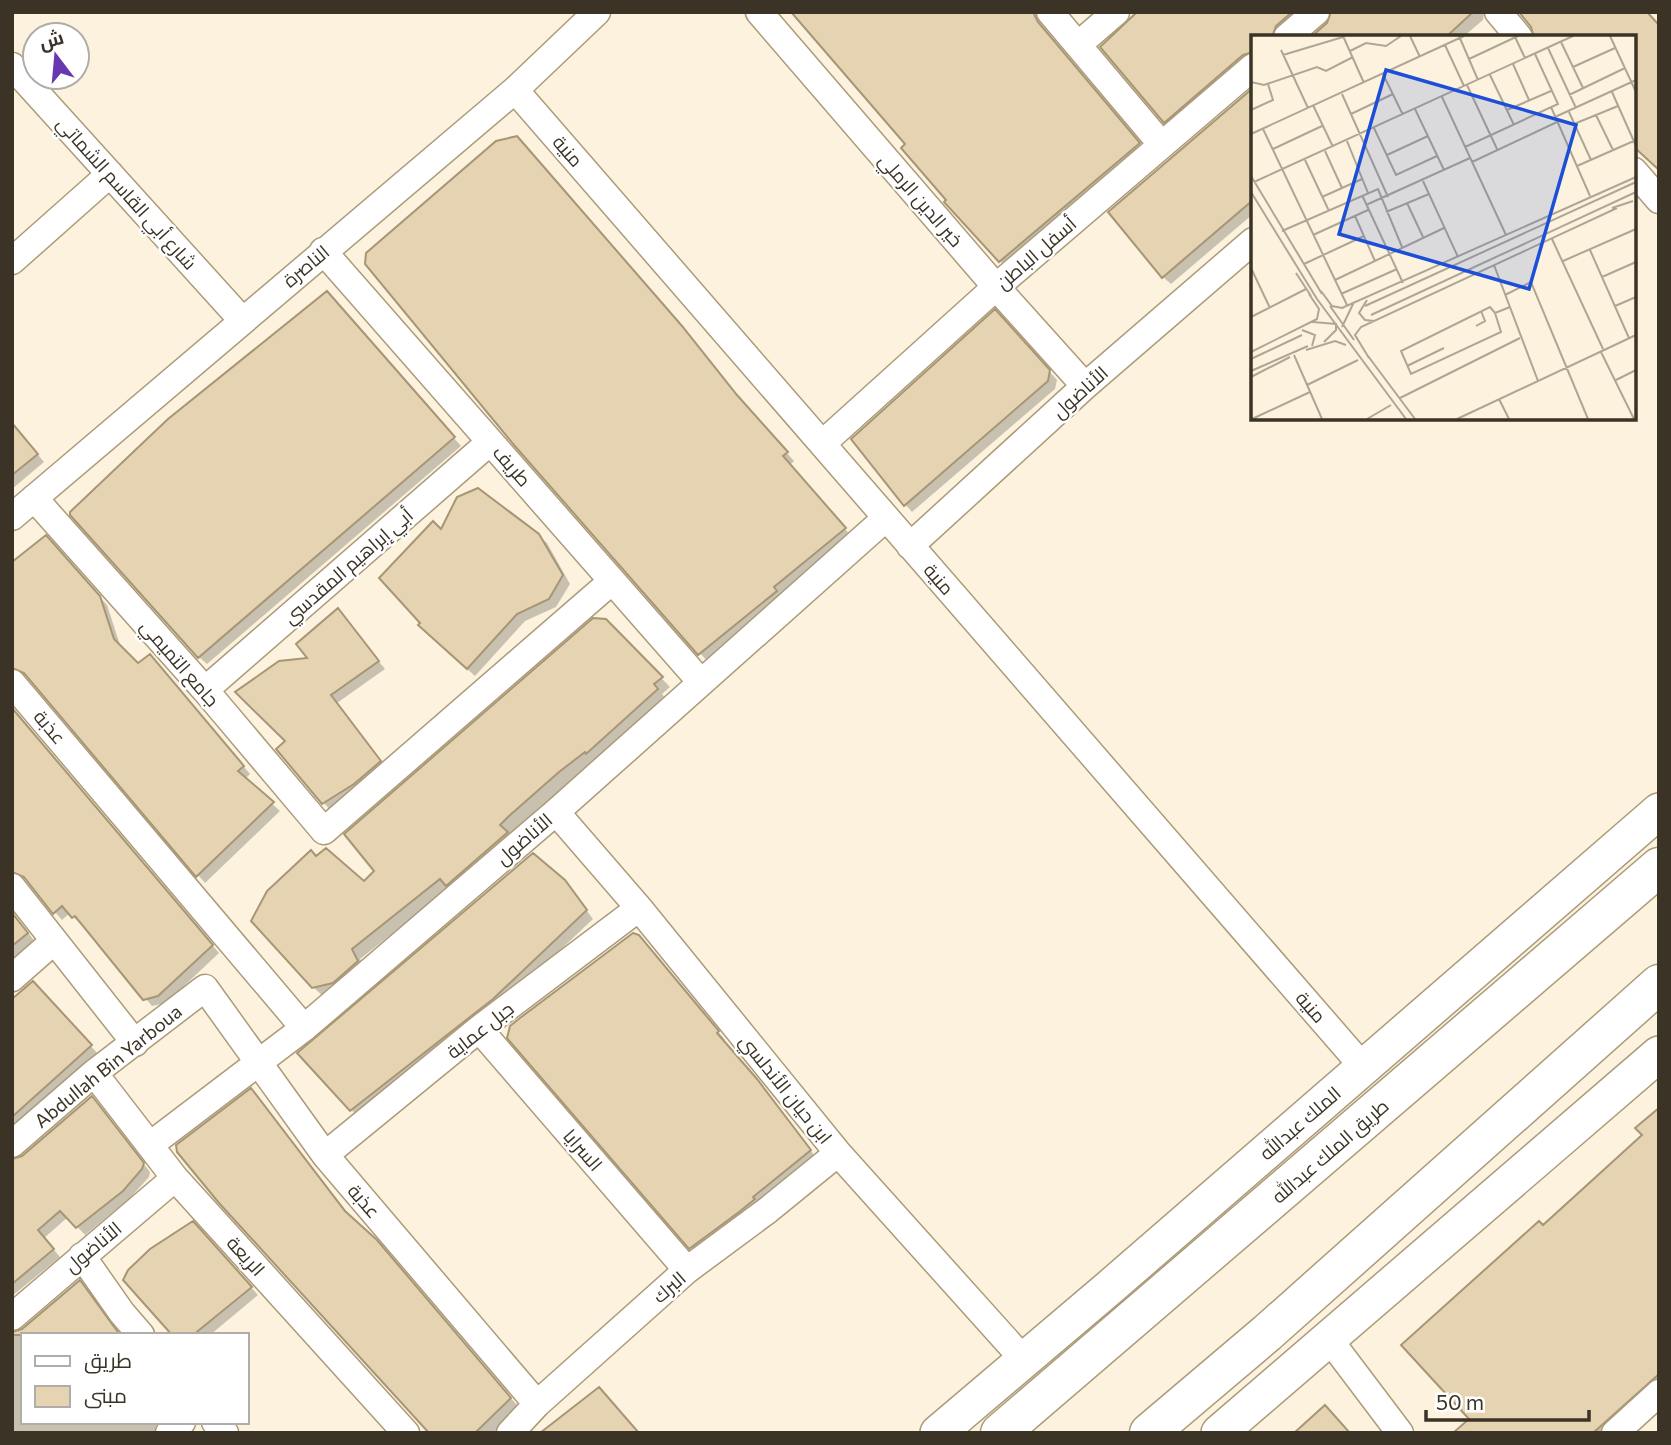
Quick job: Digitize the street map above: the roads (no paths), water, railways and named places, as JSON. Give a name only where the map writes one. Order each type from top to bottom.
[{"type":"highway","name":"طريق الملك عبدالله","points":[[1000,1433],[1659,867]]},
{"type":"highway","points":[[1149,1433],[1267,1333],[1659,984]]},
{"type":"highway","points":[[976,1433],[1109,1322],[1211,1253]]},
{"type":"highway","points":[[1176,1433],[1205,1408],[1267,1333]]},
{"type":"main road","name":"الملك عبدالله","points":[[938,1433],[1659,811]]},
{"type":"main road","points":[[1219,1433],[1659,1054]]},
{"type":"street","name":"الناصرة","points":[[12,517],[515,90],[597,12]]},
{"type":"street","name":"خير الدين الرملي","points":[[759,12],[1085,386]]},
{"type":"street","points":[[1050,12],[1162,145]]},
{"type":"street","points":[[1079,44],[1116,12]]},
{"type":"street","points":[[1289,35],[1315,12]]},
{"type":"street","name":"شارع أبي القاسم الشماتي","points":[[12,66],[242,320]]},
{"type":"street","name":"أسفل الباطن","points":[[822,443],[996,286],[1251,69]]},
{"type":"street","name":"منية","points":[[515,90],[1364,1068]]},
{"type":"street","points":[[1636,173],[1659,200]]},
{"type":"street","points":[[12,261],[110,174]]},
{"type":"street","name":"الأناضول","points":[[910,546],[1085,386],[1251,243]]},
{"type":"street","name":"طريف","points":[[323,251],[700,681]]},
{"type":"street","name":"أبي إبراهيم المقدسي","points":[[205,690],[491,442]]},
{"type":"street","name":"جامع التميمي","points":[[34,498],[205,690],[324,831],[612,581]]},
{"type":"street","name":"الأناضول","points":[[150,1145],[304,1028],[556,811],[886,518]]},
{"type":"street","name":"عذبة","points":[[12,683],[304,1028]]},
{"type":"street","name":"ابن حيان الأندلسي","points":[[556,811],[639,908],[838,1153],[1024,1360]]},
{"type":"street","points":[[12,887],[135,1043]]},
{"type":"street","name":"جبل عماية","points":[[325,1156],[479,1029],[639,908]]},
{"type":"street","points":[[12,978],[54,941]]},
{"type":"street","name":"عذبة","points":[[205,988],[325,1156],[537,1404]]},
{"type":"street","name":"Abdullah Bin Yarboua","points":[[12,1144],[94,1073],[205,988]]},
{"type":"street","name":"السرايا","points":[[479,1029],[687,1270]]},
{"type":"street","name":"الريعة","points":[[94,1073],[175,1178],[406,1433]]},
{"type":"street","name":"البرك","points":[[510,1433],[537,1404],[687,1270],[768,1210],[838,1153]]},
{"type":"street","name":"الأناضول","points":[[12,1317],[175,1178]]},
{"type":"street","points":[[82,1256],[139,1333]]},
{"type":"street","points":[[1329,1339],[1400,1433]]},
{"type":"street","points":[[1615,1433],[1659,1393]]}]
